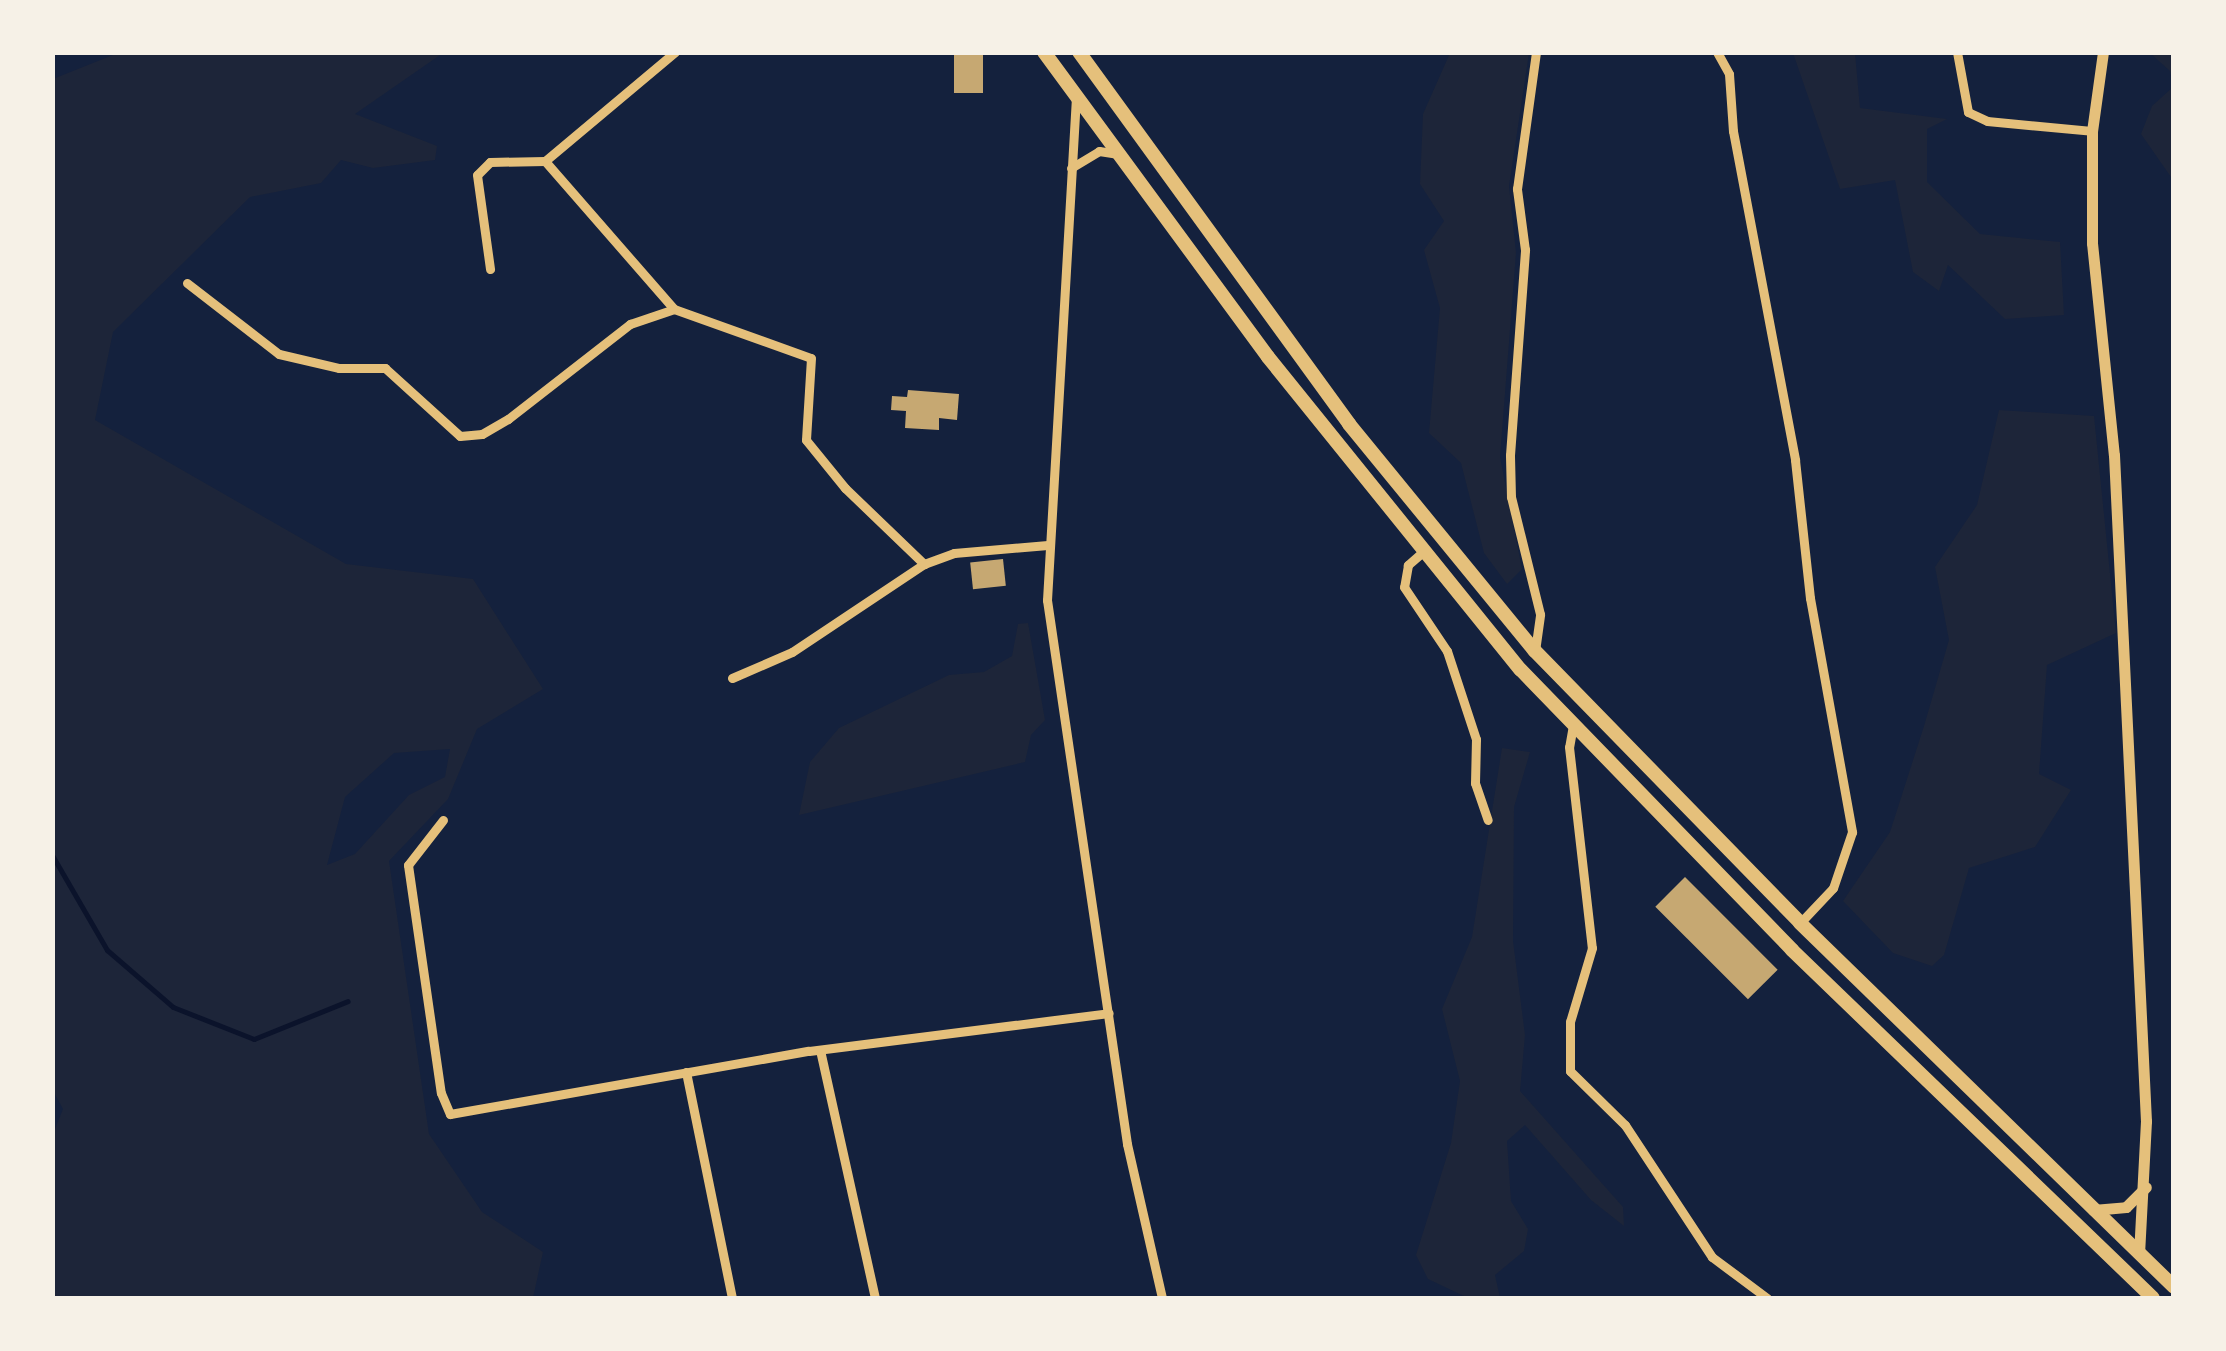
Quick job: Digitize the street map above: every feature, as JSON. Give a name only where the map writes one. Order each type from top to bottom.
[{"type":"main road","points":[[1044,52],[1268,357],[1573,725],[1792,950],[2152,1298]]},
{"type":"main road","points":[[1078,52],[1349,424],[1535,651],[1800,923],[2174,1287]]},
{"type":"street","points":[[490,269],[477,175],[490,162],[545,161],[674,52]]},
{"type":"street","points":[[1535,651],[1540,614],[1510,497],[1510,456],[1525,250],[1517,189],[1536,52]]},
{"type":"street","points":[[1717,52],[1728,74],[1732,131],[1796,460],[1810,598],[1852,832],[1833,888],[1800,923]]},
{"type":"street","points":[[1957,52],[1968,112],[1987,121],[2092,131]]},
{"type":"street","points":[[2103,52],[2092,131],[2092,243],[2114,472],[2146,1187],[2139,1253]]},
{"type":"street","points":[[1076,94],[1048,545],[1048,600],[1069,767],[1127,1144],[1162,1298]]},
{"type":"street","points":[[1071,168],[1099,151],[1124,158]]},
{"type":"street","points":[[545,161],[674,309],[811,358],[806,440],[845,488],[924,564]]},
{"type":"street","points":[[188,283],[279,354],[340,368],[385,368],[460,436],[482,434],[508,419],[630,324],[674,309]]},
{"type":"street","points":[[732,678],[792,652],[924,564],[954,553],[1048,545]]},
{"type":"street","points":[[1425,550],[1408,565],[1404,587],[1447,651],[1476,739],[1475,782],[1488,820]]},
{"type":"street","points":[[1573,725],[1569,747],[1592,948],[1570,1022],[1570,1072],[1624,1125],[1712,1257],[1767,1298]]},
{"type":"street","points":[[443,820],[408,865],[441,1093],[450,1114],[820,1050],[1109,1014]]},
{"type":"street","points":[[820,1050],[876,1298]]},
{"type":"street","points":[[686,1072],[732,1298]]},
{"type":"street","points":[[2093,1210],[2126,1208],[2146,1187]]},
{"type":"shaded area","points":[[118,53],[443,53],[355,114],[437,146],[435,160],[373,168],[341,160],[321,183],[250,197],[113,332],[95,420],[346,564],[473,579],[543,689],[477,729],[448,799],[389,861],[429,1134],[482,1212],[543,1252],[533,1298],[53,1298],[53,1134],[63,1109],[52,1089],[53,79]],"holes":[[[450,749],[445,777],[409,795],[355,854],[327,865],[345,797],[394,753]]]},
{"type":"shaded area","points":[[1450,53],[1529,53],[1509,186],[1516,253],[1500,457],[1522,569],[1507,584],[1484,553],[1461,463],[1429,433],[1440,308],[1424,250],[1444,221],[1420,184],[1423,114]]},
{"type":"shaded area","points":[[1793,53],[1855,53],[1860,108],[1947,119],[1927,129],[1927,182],[1980,234],[2060,242],[2064,315],[2005,319],[1948,265],[1939,291],[1913,272],[1895,180],[1840,189]]},
{"type":"shaded area","points":[[2150,53],[2173,53],[2173,87],[2170,71]]},
{"type":"shaded area","points":[[2173,87],[2173,180],[2141,134],[2152,106]]},
{"type":"shaded area","points":[[1999,410],[2094,416],[2116,633],[2047,665],[2039,774],[2071,790],[2035,847],[1969,868],[1944,955],[1932,966],[1893,953],[1843,901],[1890,832],[1924,726],[1949,640],[1935,567],[1977,505]]},
{"type":"shaded area","points":[[1028,623],[1045,720],[1031,735],[1025,762],[799,815],[810,762],[839,728],[949,675],[984,672],[1012,656],[1018,624]]},
{"type":"shaded area","points":[[1502,748],[1530,752],[1514,807],[1513,941],[1525,1035],[1520,1091],[1623,1207],[1624,1226],[1591,1200],[1525,1125],[1507,1141],[1511,1201],[1528,1229],[1524,1251],[1495,1275],[1500,1298],[1468,1298],[1428,1279],[1416,1255],[1451,1143],[1460,1081],[1442,1009],[1472,937]]},
{"type":"building","points":[[954,52],[983,52],[983,93],[954,93]]},
{"type":"building","points":[[908,390],[959,394],[957,420],[939,418],[939,430],[905,428],[906,411],[891,410],[892,396],[907,397]]},
{"type":"building","points":[[1003,559],[1006,586],[973,589],[970,562]]},
{"type":"building","points":[[1685,877],[1778,970],[1748,999],[1655,907]]},
{"type":"waterway","points":[[52,855],[107,950],[173,1007],[254,1039],[348,1001]]}]
